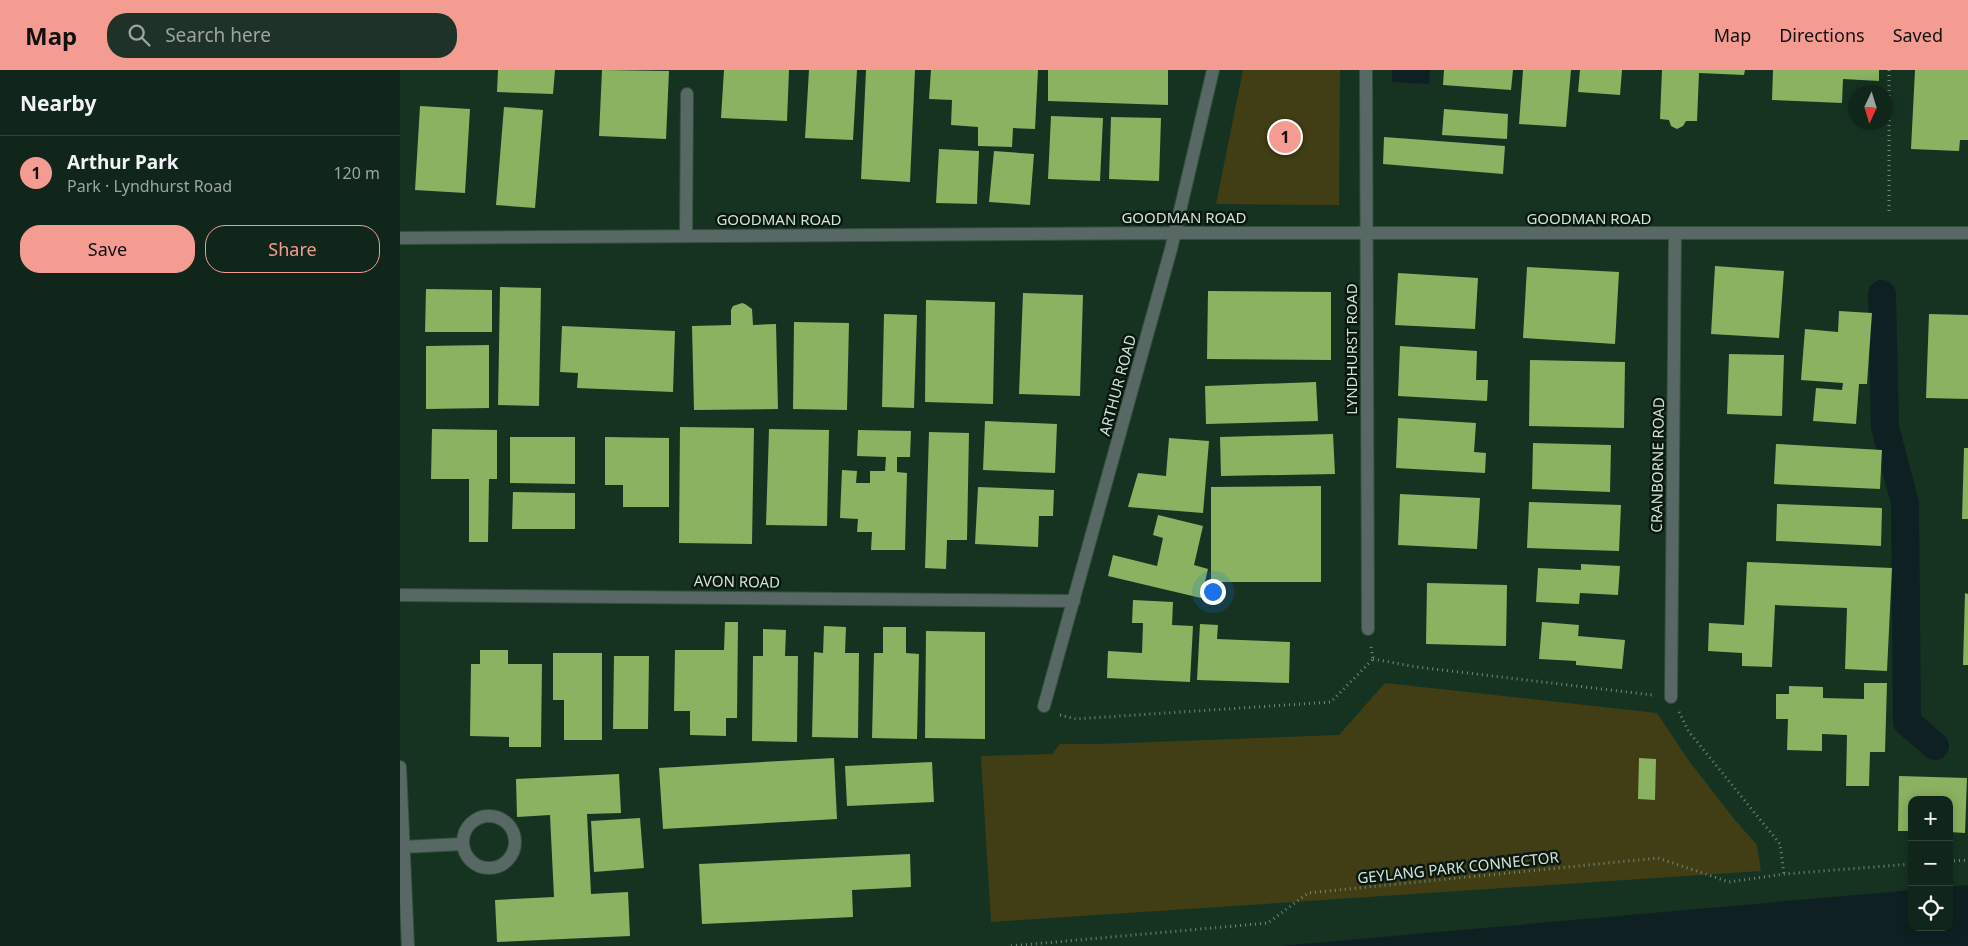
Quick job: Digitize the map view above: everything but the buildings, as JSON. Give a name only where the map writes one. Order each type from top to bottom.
[{"type":"street","name":"ARTHUR ROAD","points":[[1044,706],[1175,233],[1213,70]]},
{"type":"street","name":"LYNDHURST ROAD","points":[[1366,70],[1368,629]]},
{"type":"street","points":[[686,236],[687,94]]},
{"type":"street","name":"GOODMAN ROAD","points":[[400,238],[1175,233],[1968,233]]},
{"type":"street","name":"CRANBORNE ROAD","points":[[1671,697],[1675,234]]},
{"type":"street","name":"AVON ROAD","points":[[400,594],[1074,602]]},
{"type":"street","points":[[400,767],[408,946]]},
{"type":"street","points":[[495,815],[510,824],[516,839],[512,855],[500,866],[483,868],[469,859],[462,844],[466,828],[478,817],[495,815]]},
{"type":"street","points":[[403,847],[462,844]]},
{"type":"path","points":[[1889,70],[1889,233]]},
{"type":"path","points":[[1044,706],[1059,714],[1076,719],[1331,702],[1373,659],[1417,667],[1671,697],[1689,732],[1780,844],[1784,874]]},
{"type":"path","name":"GEYLANG PARK CONNECTOR","points":[[1011,946],[1268,923],[1308,894],[1658,858],[1728,882],[1784,874],[1908,864]]},
{"type":"path","points":[[1953,861],[1968,860]]},
{"type":"shaded area","points":[[1243,70],[1340,70],[1339,205],[1216,204]]},
{"type":"shaded area","points":[[1392,70],[1430,70],[1429,84],[1392,82]]},
{"type":"shaded area","points":[[1385,683],[1657,713],[1689,761],[1757,845],[1761,871],[991,922],[981,756],[1052,754],[1060,744],[1339,735]]},
{"type":"shaded area","points":[[1968,885],[1968,946],[1279,946],[1908,890],[1908,931],[1953,931],[1953,887]]},
{"type":"waterway","points":[[1882,294],[1885,427],[1905,503],[1907,722],[1935,746]]},
{"type":"place","name":"Arthur Park","points":[[1285,137]]}]
